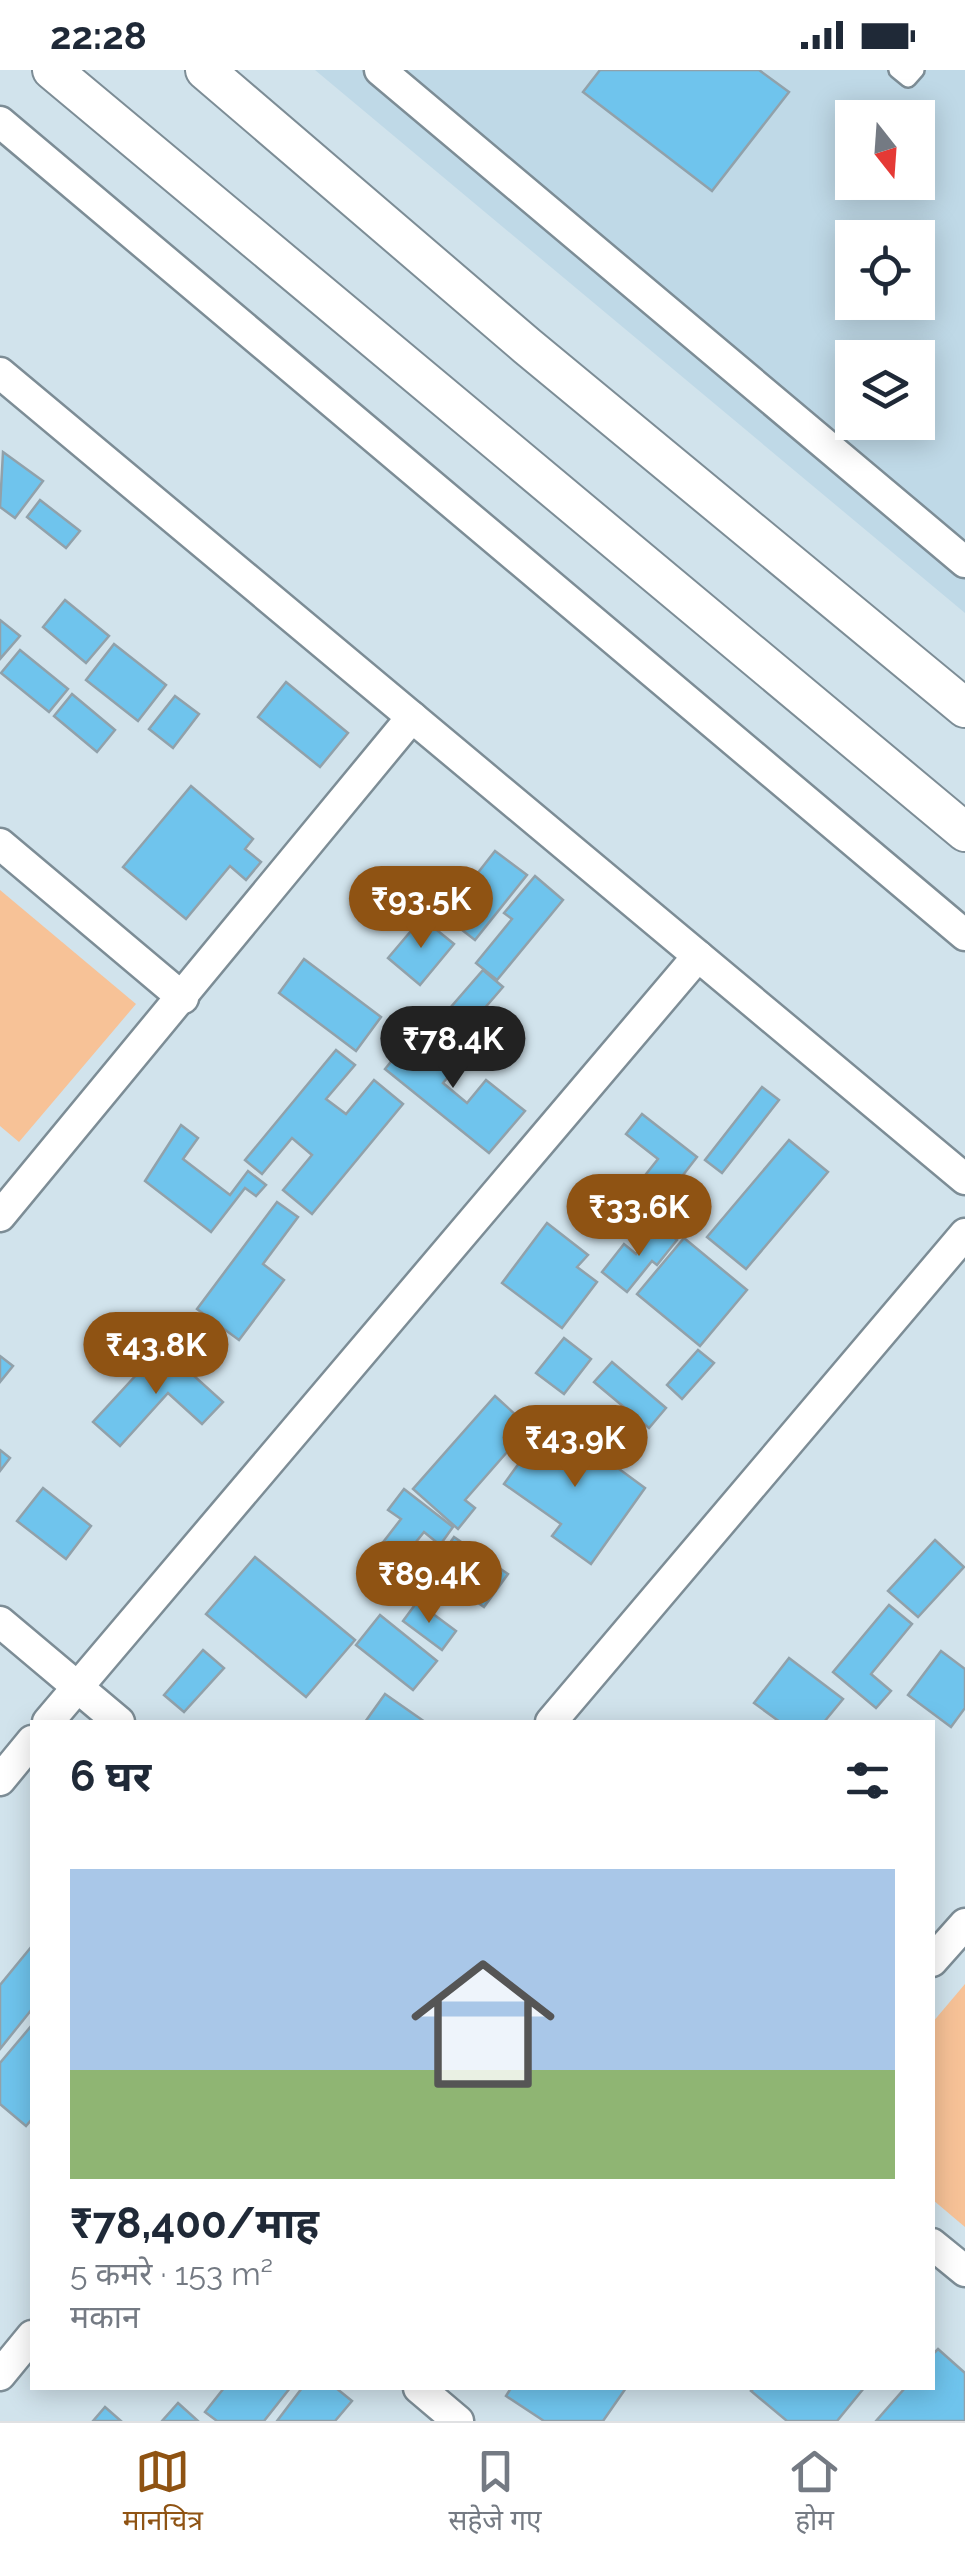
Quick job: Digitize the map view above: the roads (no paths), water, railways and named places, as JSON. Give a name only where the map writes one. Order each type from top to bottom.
[{"type":"street","points":[[52,70],[965,832]]},
{"type":"street","points":[[205,70],[527,346],[965,708]]},
{"type":"street","points":[[380,70],[965,562]]},
{"type":"street","points":[[0,122],[965,935]]},
{"type":"street","points":[[0,373],[965,1179]]},
{"type":"street","points":[[0,1216],[11,1179],[183,998],[412,718]]},
{"type":"street","points":[[0,844],[183,998]]},
{"type":"street","points":[[50,1720],[698,956]]},
{"type":"street","points":[[553,1720],[965,1234]]},
{"type":"street","points":[[0,1622],[118,1720]]},
{"type":"street","points":[[0,1780],[30,1743]]},
{"type":"street","points":[[935,1958],[965,1924]]},
{"type":"street","points":[[935,2246],[965,2271]]},
{"type":"street","points":[[0,2374],[30,2338]]},
{"type":"street","points":[[420,2390],[458,2421]]},
{"type":"lane","points":[[897,70],[908,80],[916,70]]},
{"type":"lane","points":[[908,660],[965,686]]}]
